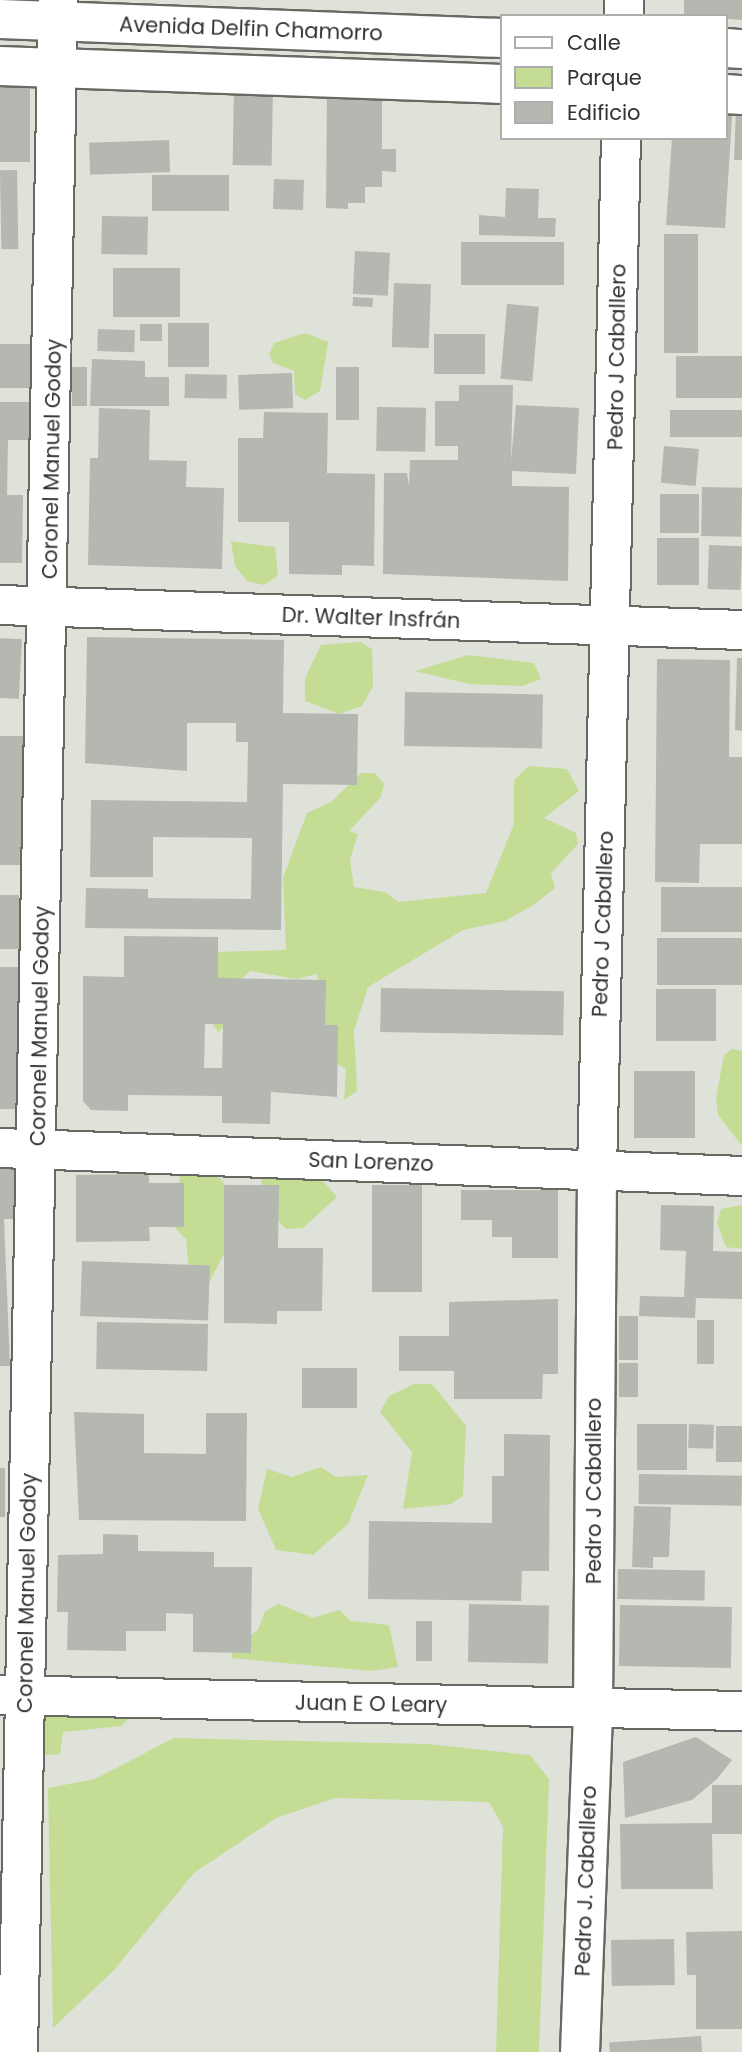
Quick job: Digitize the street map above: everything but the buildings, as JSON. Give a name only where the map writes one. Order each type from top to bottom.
[{"type":"street","name":"Avenida Delfin Chamorro","points":[[0,19],[58,10],[500,38]]},
{"type":"street","name":"Coronel Manuel Godoy","points":[[19,2052],[12,1695],[37,1149],[50,607],[58,10]]},
{"type":"street","points":[[0,66],[500,84]]},
{"type":"street","name":"Pedro J Caballero","points":[[593,1709],[597,1171],[612,626],[621,140]]},
{"type":"street","name":"Dr. Walter Insfrán","points":[[0,605],[742,630]]},
{"type":"street","name":"San Lorenzo","points":[[0,1148],[742,1176]]},
{"type":"street","name":"Juan E O Leary","points":[[12,1695],[742,1711]]},
{"type":"street","name":"Pedro J. Caballero","points":[[580,2052],[593,1709]]},
{"type":"green space","points":[[305,333],[328,342],[320,391],[305,400],[295,394],[294,371],[273,363],[269,354],[274,343]]},
{"type":"green space","points":[[231,541],[275,547],[278,576],[264,585],[247,581],[235,566]]},
{"type":"green space","points":[[360,642],[372,649],[373,686],[362,706],[339,714],[305,701],[305,678],[321,645]]},
{"type":"green space","points":[[468,655],[534,663],[541,679],[522,686],[469,684],[415,671]]},
{"type":"green space","points":[[529,766],[567,769],[579,791],[544,818],[576,833],[578,844],[551,873],[555,888],[532,906],[505,921],[463,930],[368,987],[354,1031],[357,1091],[344,1100],[346,1069],[321,1056],[324,1013],[317,974],[297,979],[250,971],[238,982],[230,1022],[218,1032],[205,1013],[217,952],[286,950],[283,878],[307,813],[331,802],[361,773],[375,773],[384,784],[381,797],[349,831],[358,834],[350,860],[354,887],[385,892],[398,902],[486,893],[514,824],[514,780]]},
{"type":"green space","points":[[732,1049],[742,1051],[742,1146],[718,1115],[716,1098],[724,1055]]},
{"type":"green space","points":[[307,1163],[337,1197],[303,1228],[286,1229],[267,1210],[261,1179],[265,1172]]},
{"type":"green space","points":[[180,1172],[216,1173],[230,1191],[230,1242],[208,1285],[189,1269],[186,1239],[175,1228]]},
{"type":"green space","points":[[742,1205],[742,1249],[726,1247],[717,1223],[721,1209]]},
{"type":"green space","points":[[414,1384],[432,1384],[466,1426],[463,1496],[451,1504],[403,1509],[412,1452],[380,1412],[389,1396]]},
{"type":"green space","points":[[321,1467],[336,1477],[368,1475],[348,1524],[313,1555],[276,1550],[258,1509],[267,1469],[292,1477]]},
{"type":"green space","points":[[279,1604],[313,1618],[339,1610],[351,1621],[389,1625],[398,1667],[371,1671],[231,1658],[234,1648],[258,1630],[265,1611]]},
{"type":"green space","points":[[135,1711],[122,1726],[63,1732],[60,1754],[31,1756],[35,1712]]},
{"type":"green space","points":[[174,1738],[427,1744],[530,1755],[549,1779],[539,2052],[496,2052],[503,1827],[489,1802],[335,1798],[276,1818],[194,1873],[114,1970],[53,2028],[48,1788],[95,1779]]}]
